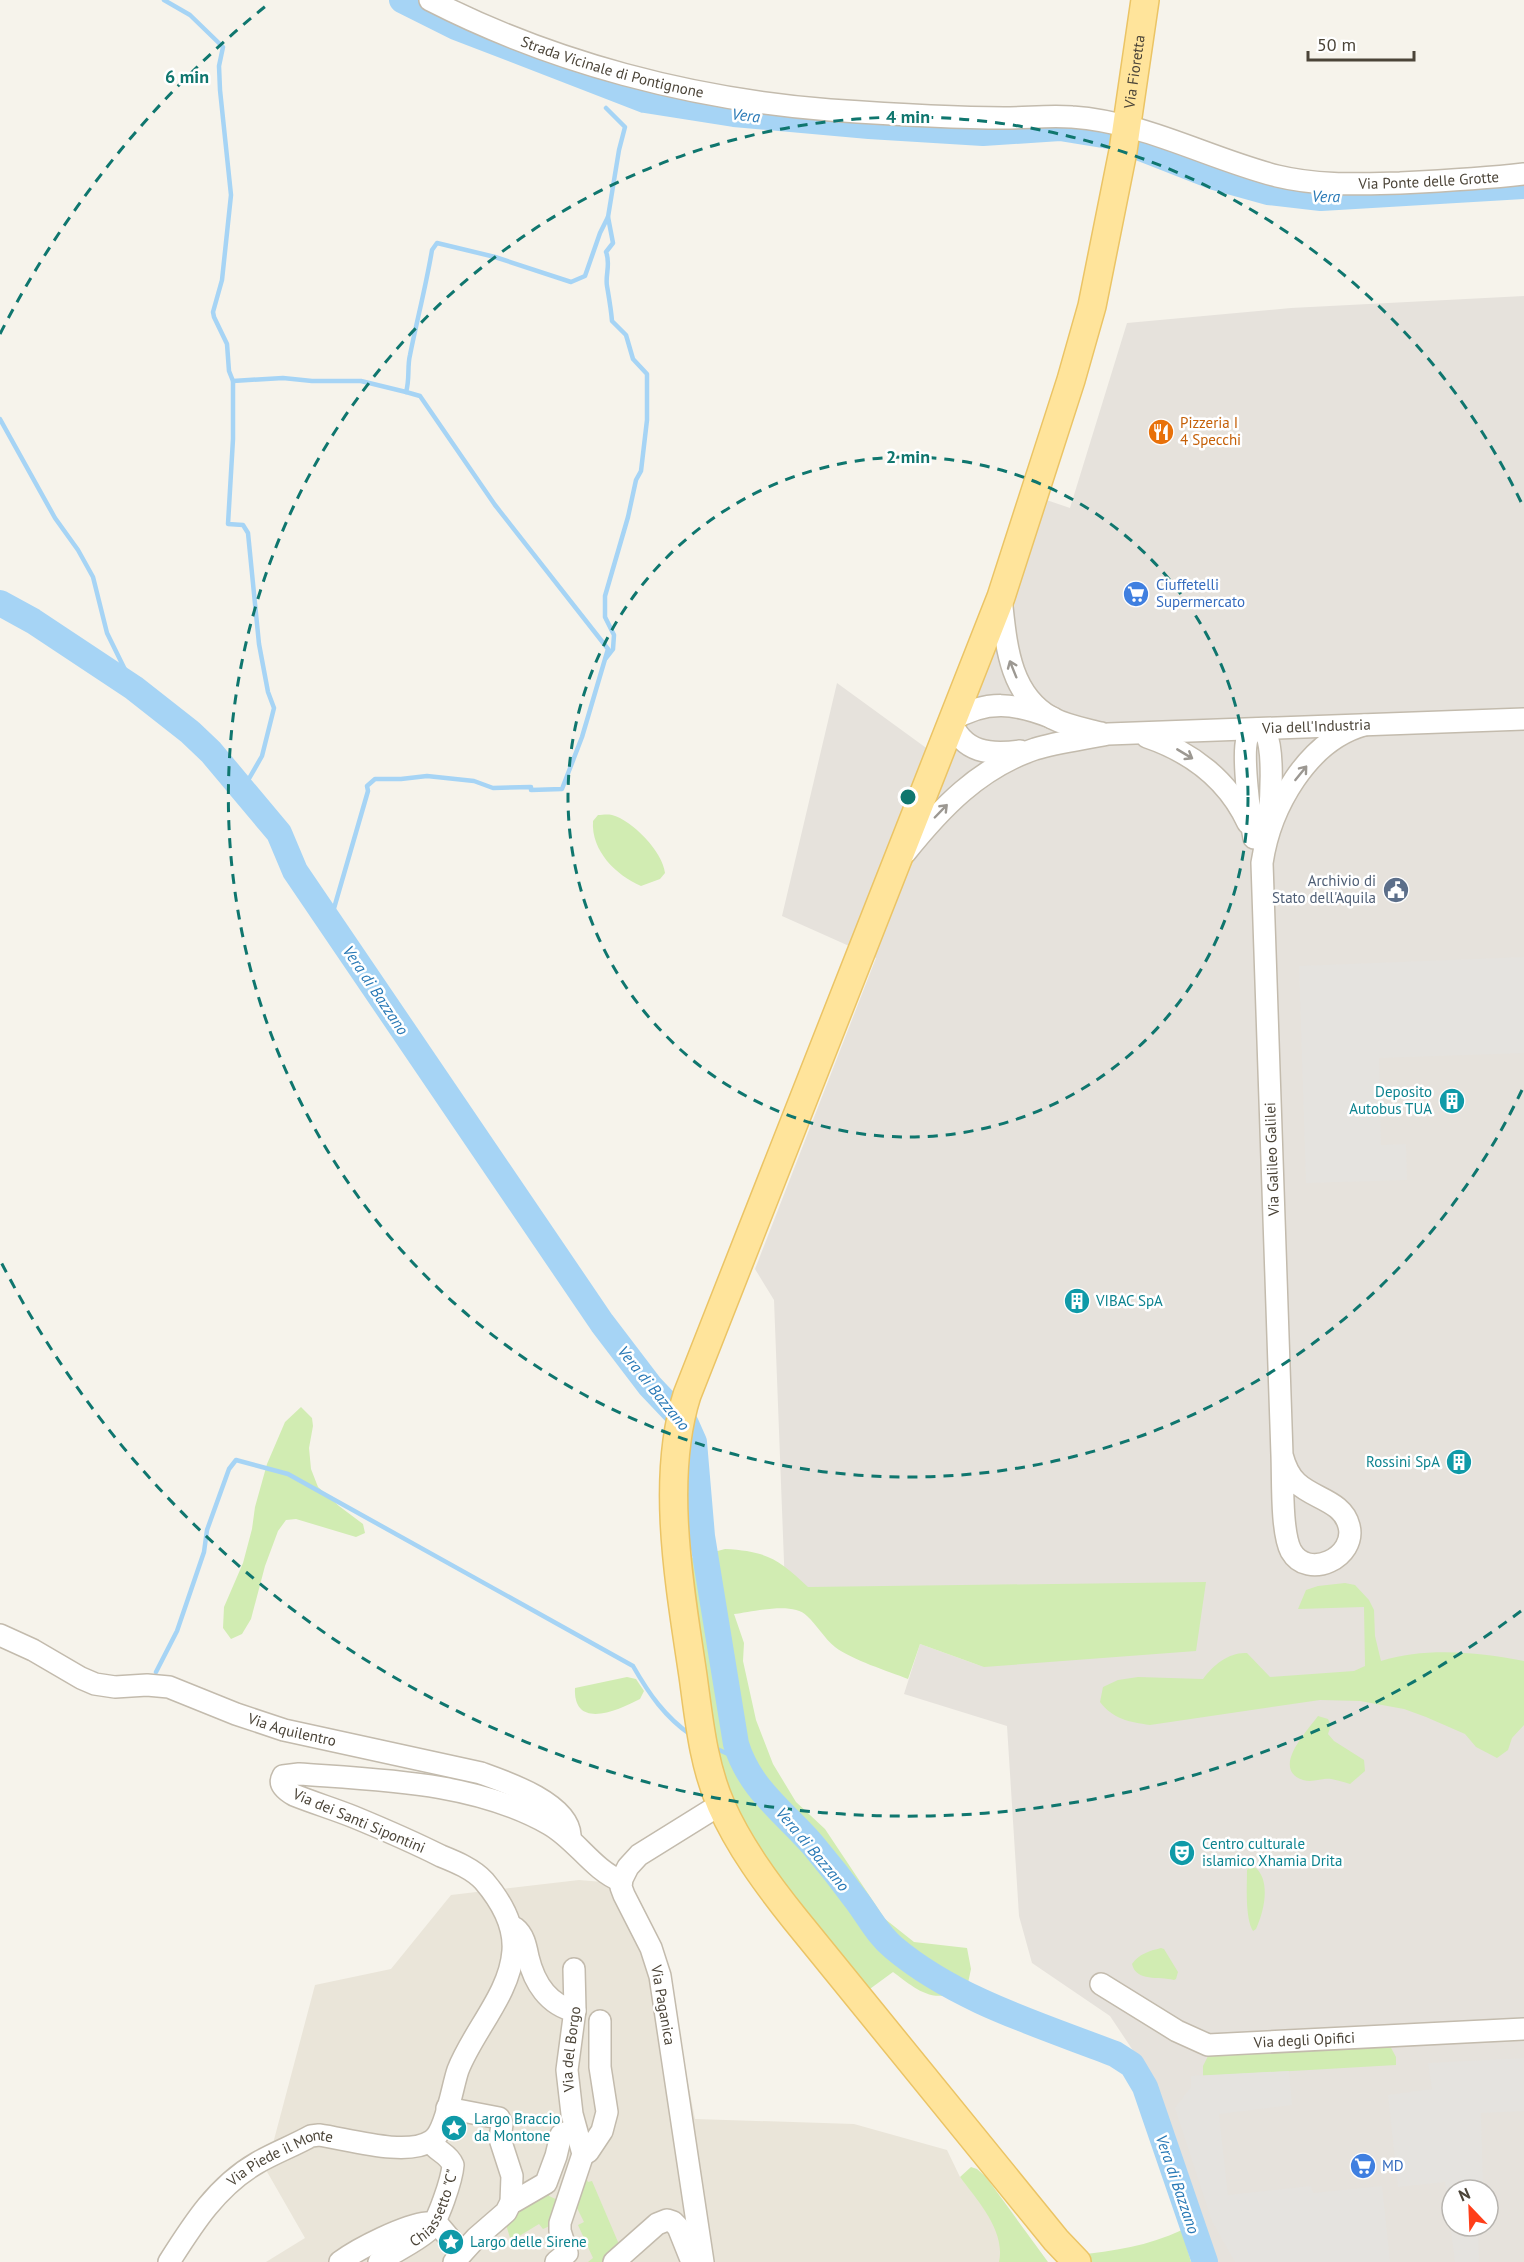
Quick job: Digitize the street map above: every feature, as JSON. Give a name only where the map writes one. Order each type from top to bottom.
[{"type":"main road","name":"Via Fioretta","points":[[1077,2262],[1062,2251],[783,1905],[750,1858],[720,1804],[704,1748],[681,1590],[674,1486],[681,1418],[891,873],[1001,597],[1085,332],[1100,269],[1125,134],[1145,0]]},
{"type":"street","name":"Strada Vicinale di Pontignone","points":[[430,0],[478,24],[588,65],[709,94],[828,110],[1002,118],[1071,116],[1125,134]]},
{"type":"street","name":"Via Ponte delle Grotte","points":[[1125,134],[1310,182],[1367,184],[1431,182],[1524,174]]},
{"type":"street","name":"Via dell'Industria","points":[[1001,597],[1008,654],[1013,670],[1029,697],[1040,710],[1053,718]]},
{"type":"street","name":"Via dell'Industria","points":[[1108,734],[1024,707],[1005,705],[977,710],[951,721],[960,739],[977,749],[1011,752],[1108,734],[1524,719]]},
{"type":"street","name":"Via Galileo Galilei","points":[[1260,838],[1283,796],[1312,759],[1335,738],[1364,725]]},
{"type":"street","name":"Via Galileo Galilei","points":[[1257,729],[1266,734],[1269,746],[1270,797],[1260,838],[1282,1455],[1286,1529],[1290,1548],[1303,1563],[1329,1562],[1339,1556],[1347,1545],[1350,1529],[1346,1518],[1335,1505],[1298,1484],[1290,1475],[1282,1455]]},
{"type":"street","points":[[1131,733],[1149,737],[1170,746],[1207,769],[1234,798],[1260,838]]},
{"type":"street","name":"Via dell'Industria","points":[[891,873],[931,822],[970,784],[1000,764],[1040,748]]},
{"type":"street","name":"Via Aquilentro","points":[[0,1635],[95,1684],[115,1687],[159,1685],[170,1687],[236,1714],[284,1730],[481,1773],[531,1794],[550,1806],[569,1827],[571,1833],[569,1838]]},
{"type":"street","name":"Via dei Santi Sipontini","points":[[447,2108],[451,2090],[466,2051],[495,2000],[507,1973],[512,1955],[512,1927],[507,1915],[487,1884],[473,1872],[435,1852],[294,1795],[283,1787],[282,1778],[285,1775],[294,1774],[409,1784],[461,1792],[518,1808],[549,1824],[569,1838],[604,1870],[621,1881]]},
{"type":"street","points":[[621,1881],[628,1867],[639,1855],[720,1804]]},
{"type":"street","name":"Via Paganica","points":[[621,1881],[624,1895],[651,1948],[660,1976],[703,2262]]},
{"type":"street","points":[[512,1927],[518,1929],[522,1936],[533,1973],[543,1991],[557,2004],[575,2011]]},
{"type":"street","name":"Via del Borgo","points":[[573,1969],[575,2011],[567,2063],[570,2108],[583,2154]]},
{"type":"street","name":"Via degli Opifici","points":[[1101,1984],[1178,2031],[1208,2044],[1524,2029]]},
{"type":"street","points":[[556,2262],[567,2253],[560,2231],[560,2223],[583,2154],[588,2152],[602,2131],[607,2112],[600,2067],[600,2021]]},
{"type":"street","points":[[340,2262],[355,2252],[424,2223],[434,2223],[458,2257],[506,2212],[511,2202],[513,2180],[499,2136],[500,2119],[495,2116],[447,2108],[440,2133],[431,2142]]},
{"type":"street","points":[[511,2202],[546,2183],[561,2135],[575,2129]]},
{"type":"street","name":"Via Piede il Monte","points":[[169,2262],[199,2215],[226,2186],[256,2163],[311,2136],[319,2135],[395,2146],[418,2146],[431,2142]]},
{"type":"street","name":"Chiassetto \"C\"","points":[[379,2262],[426,2232],[434,2223],[453,2164],[447,2155],[434,2147],[431,2142]]},
{"type":"street","points":[[614,2262],[660,2222],[667,2220],[678,2227],[692,2262]]},
{"type":"shaded area","points":[[1524,296],[1524,2262],[1213,2262],[1152,2079],[1110,2016],[1032,1963],[1019,1916],[1007,1726],[904,1694],[920,1644],[984,1667],[785,1588],[774,1300],[755,1269],[876,958],[782,916],[837,683],[929,750],[1026,493],[1070,508],[1127,323],[1291,308]]},
{"type":"shaded area","name":"Deposito Autobus TUA","points":[[1524,957],[1524,1053],[1379,1058],[1381,1145],[1406,1144],[1407,1180],[1306,1183],[1299,966]]},
{"type":"shaded area","points":[[579,1880],[603,1882],[614,1892],[675,2017],[695,2119],[854,2124],[947,2150],[960,2177],[999,2225],[1007,2262],[266,2262],[305,2238],[266,2170],[315,1985],[391,1969],[451,1895]]},
{"type":"shaded area","points":[[1524,2058],[1524,2111],[1481,2113],[1483,2178],[1440,2178],[1440,2183],[1398,2187],[1388,2095],[1432,2089],[1428,2063]]},
{"type":"shaded area","points":[[1289,2071],[1292,2105],[1219,2114],[1228,2195],[1311,2186],[1313,2193],[1382,2186],[1390,2262],[1235,2262],[1212,2221],[1175,2108],[1191,2087],[1191,2076]]},
{"type":"shaded area","points":[[1452,2238],[1478,2238],[1479,2262],[1455,2262]]},
{"type":"green space","points":[[598,815],[620,818],[645,838],[663,865],[665,873],[660,879],[641,886],[614,869],[601,852],[593,832],[593,821]]},
{"type":"green space","points":[[301,1407],[312,1418],[309,1448],[311,1469],[318,1487],[363,1524],[365,1533],[356,1537],[296,1519],[286,1520],[278,1531],[265,1566],[251,1619],[242,1634],[231,1639],[223,1628],[224,1607],[243,1563],[267,1464],[285,1422]]},
{"type":"green space","points":[[725,1549],[751,1552],[771,1558],[808,1587],[1206,1582],[1196,1651],[984,1667],[920,1644],[908,1679],[842,1652],[801,1612],[783,1608],[734,1614],[744,1643],[743,1661],[756,1720],[773,1764],[796,1802],[825,1829],[885,1919],[914,1942],[967,1948],[971,1969],[968,1983],[951,1993],[939,1996],[924,1993],[893,1972],[863,1994],[723,1799],[684,1560]]},
{"type":"green space","points":[[1345,1583],[1355,1585],[1369,1600],[1374,1610],[1375,1636],[1381,1661],[1416,1654],[1452,1652],[1524,1661],[1524,1725],[1512,1738],[1508,1750],[1497,1758],[1476,1747],[1465,1734],[1426,1717],[1404,1709],[1360,1701],[1320,1700],[1150,1725],[1122,1719],[1100,1702],[1103,1687],[1118,1680],[1138,1677],[1203,1679],[1222,1660],[1240,1653],[1247,1653],[1270,1677],[1354,1671],[1365,1666],[1364,1607],[1298,1609],[1306,1590],[1318,1586]]},
{"type":"green space","points":[[627,1677],[636,1679],[644,1691],[640,1699],[621,1708],[599,1714],[581,1709],[576,1701],[575,1688]]},
{"type":"green space","points":[[1318,1716],[1328,1719],[1331,1725],[1328,1734],[1334,1741],[1364,1760],[1365,1771],[1350,1784],[1331,1779],[1303,1780],[1294,1775],[1290,1767],[1294,1749]]},
{"type":"green space","points":[[1256,1868],[1261,1874],[1265,1889],[1261,1914],[1256,1929],[1253,1931],[1247,1902],[1247,1870]]},
{"type":"green space","points":[[1161,1948],[1164,1949],[1178,1972],[1176,1979],[1143,1976],[1134,1970],[1132,1964],[1138,1958]]},
{"type":"green space","points":[[1389,2044],[1396,2057],[1396,2065],[1203,2076],[1203,2066],[1209,2054]]},
{"type":"green space","points":[[971,2167],[986,2177],[1048,2262],[999,2262],[1000,2250],[994,2228],[982,2206],[960,2177]]},
{"type":"green space","points":[[557,2175],[549,2196],[562,2202],[552,2225],[543,2229],[539,2224],[511,2241],[504,2218]]},
{"type":"green space","points":[[585,2175],[588,2182],[592,2181],[621,2249],[607,2262],[588,2262],[593,2258],[578,2225],[584,2222],[572,2198]]},
{"type":"green space","points":[[1182,2230],[1191,2262],[1084,2262],[1076,2255],[1130,2247]]},
{"type":"waterway","points":[[164,0],[190,15],[223,47],[219,66],[220,90],[231,195],[222,280],[213,312],[227,344],[229,371],[233,381],[233,439],[228,524],[243,525],[248,533],[259,644],[268,692],[274,708],[262,756],[243,789]]},
{"type":"waterway","name":"Vera","points":[[402,0],[456,27],[645,100],[734,114],[869,126],[983,133],[1060,128],[1109,136]]},
{"type":"waterway","points":[[233,381],[283,378],[312,381],[361,381],[406,392],[409,360],[432,250],[437,243],[495,257],[571,282],[585,276],[608,217],[625,127],[606,108]]},
{"type":"waterway","name":"Vera","points":[[1135,146],[1214,177],[1268,192],[1321,198],[1524,186]]},
{"type":"waterway","points":[[606,658],[613,649],[614,635],[605,617],[605,596],[628,517],[636,480],[641,471],[647,420],[647,374],[633,359],[626,335],[612,321],[606,252],[613,243],[608,217]]},
{"type":"waterway","points":[[330,922],[368,791],[367,786],[375,779],[427,776],[474,781],[493,788],[562,789],[582,737],[608,649],[495,505],[420,396],[406,392]]},
{"type":"waterway","points":[[0,419],[55,518],[78,550],[93,577],[107,633],[134,688]]},
{"type":"waterway","name":"Vera di Bazzano","points":[[0,603],[33,621],[134,688],[190,732],[211,752],[279,833],[295,871],[602,1323],[650,1386],[686,1424],[694,1442],[702,1536],[736,1744],[750,1774],[768,1798],[818,1851],[878,1932],[894,1948],[918,1966],[971,1997],[1115,2054],[1132,2065],[1145,2087],[1205,2262]]},
{"type":"waterway","points":[[156,1672],[177,1631],[204,1552],[207,1530],[229,1469],[236,1460],[288,1474],[633,1666],[658,1704],[673,1721],[691,1735]]},
{"type":"waterway","points":[[715,1748],[741,1760]]},
{"type":"place","name":"Pizzeria I 4 Specchi","points":[[1161,432]]},
{"type":"place","name":"Ciuffetelli Supermercato","points":[[1136,594]]},
{"type":"place","name":"Archivio di Stato dell'Aquila","points":[[1396,890]]},
{"type":"place","name":"Deposito Autobus TUA","points":[[1452,1101]]},
{"type":"place","name":"VIBAC SpA","points":[[1077,1301]]},
{"type":"place","name":"Rossini SpA","points":[[1459,1462]]},
{"type":"place","name":"Centro culturale islamico Xhamia Drita","points":[[1182,1853]]},
{"type":"place","name":"Largo Braccio da Montone","points":[[454,2128]]},
{"type":"place","name":"MD","points":[[1363,2166]]},
{"type":"place","name":"Largo delle Sirene","points":[[451,2242]]}]
